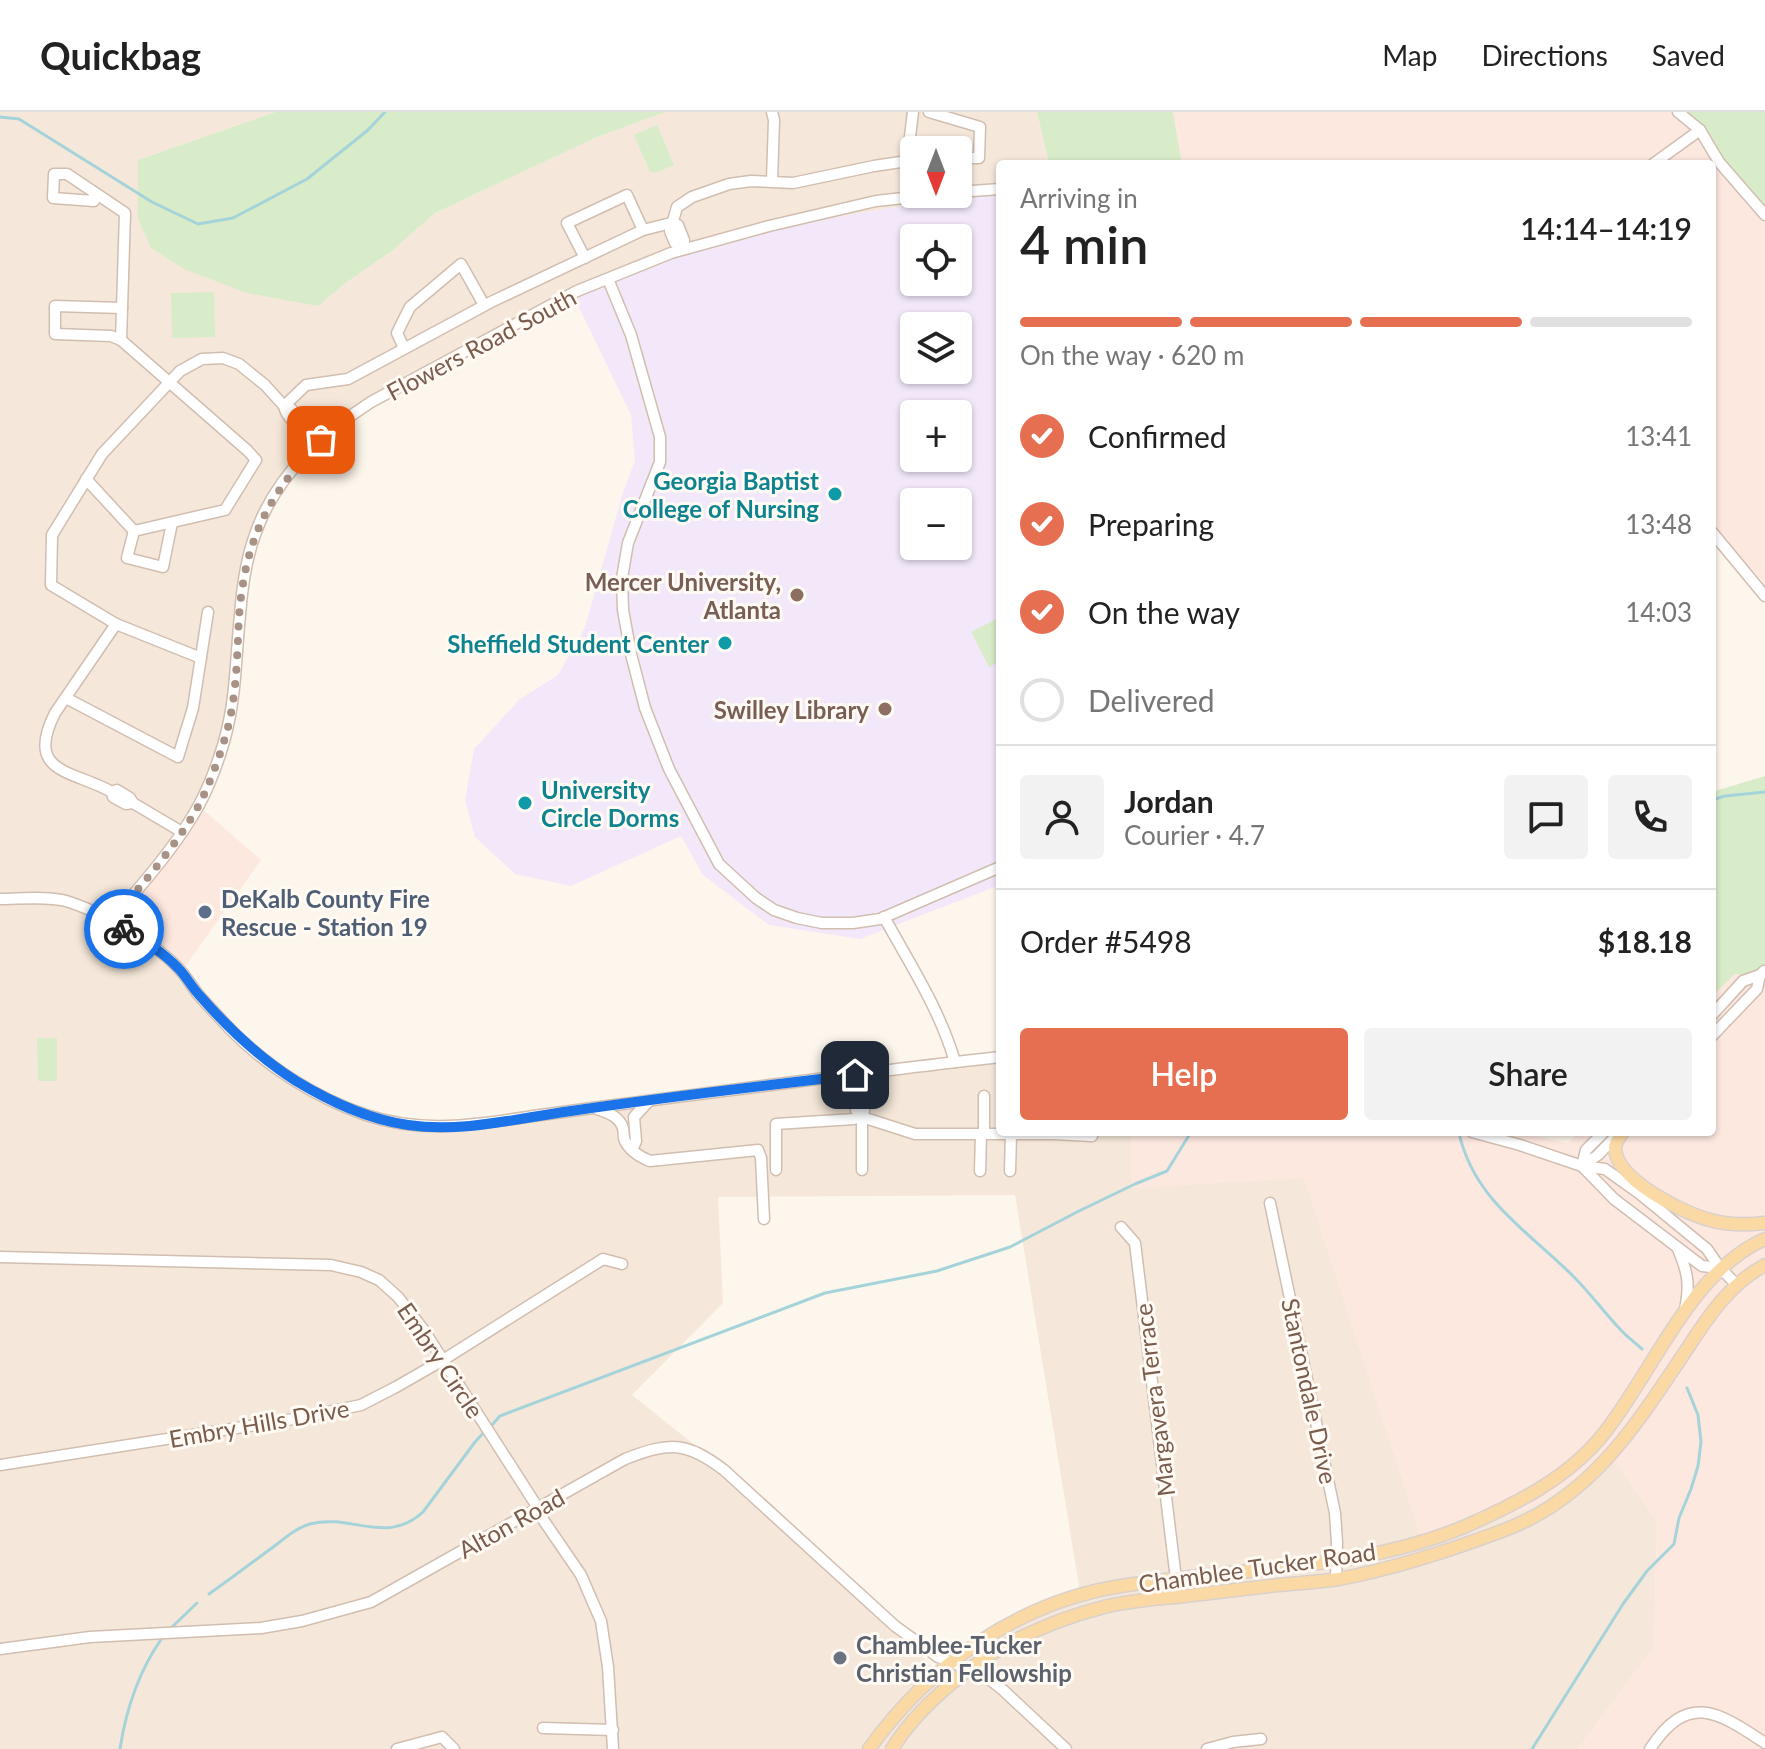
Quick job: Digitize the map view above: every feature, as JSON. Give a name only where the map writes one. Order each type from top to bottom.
[{"type":"main road","points":[[1619,1136],[1615,1150],[1621,1167],[1660,1199],[1710,1221],[1765,1223]]},
{"type":"main road","name":"Chamblee Tucker Road","points":[[869,1749],[905,1703],[968,1648],[1030,1614],[1060,1602],[1119,1586],[1338,1561],[1407,1545],[1463,1527],[1516,1502],[1556,1479],[1577,1461],[1621,1411],[1693,1299],[1720,1268],[1765,1239]]},
{"type":"main road","name":"Chamblee Tucker Road","points":[[892,1749],[902,1733],[943,1690],[970,1668],[1042,1627],[1105,1607],[1336,1579],[1418,1561],[1497,1532],[1548,1508],[1568,1495],[1613,1454],[1647,1410],[1714,1308],[1736,1284],[1765,1265]]},
{"type":"street","points":[[772,112],[772,181]]},
{"type":"street","points":[[912,136],[913,112]]},
{"type":"street","points":[[929,112],[980,127],[979,158],[972,158]]},
{"type":"street","points":[[1678,112],[1700,130],[1719,162],[1765,215]]},
{"type":"street","points":[[1659,160],[1700,130]]},
{"type":"street","points":[[671,223],[677,207],[692,197],[729,184],[751,181],[793,183],[900,162]]},
{"type":"street","points":[[972,191],[996,189]]},
{"type":"street","points":[[94,193],[125,213],[121,340]]},
{"type":"street","points":[[585,258],[567,223],[627,195],[643,230]]},
{"type":"street","name":"Flowers Road South","points":[[111,921],[163,859],[200,803],[226,733],[236,675],[244,580],[256,531],[286,479],[321,440],[342,421],[371,402],[577,291],[684,249],[769,226],[900,198]]},
{"type":"street","points":[[287,403],[306,385],[348,379],[484,305],[643,230],[671,223],[678,225],[684,249]]},
{"type":"street","points":[[404,348],[397,333],[410,307],[461,264],[484,305]]},
{"type":"street","points":[[608,279],[631,335],[660,437],[660,462],[628,543],[622,578],[623,610],[631,654],[645,708],[669,769],[719,864],[774,910],[822,923],[853,923],[884,917],[996,869]]},
{"type":"street","points":[[122,308],[55,306],[55,334],[111,336],[121,340],[256,460],[225,510],[134,531]]},
{"type":"street","points":[[201,658],[116,624],[51,585],[52,535],[102,454],[180,371],[202,359],[223,358],[239,364],[310,419],[310,429],[321,440]]},
{"type":"street","points":[[86,479],[134,531]]},
{"type":"street","points":[[134,531],[127,558],[163,567],[172,523]]},
{"type":"street","points":[[1716,537],[1765,596]]},
{"type":"street","points":[[66,698],[178,757],[193,708],[208,612]]},
{"type":"street","points":[[116,624],[49,724],[46,750],[49,761],[55,768],[99,784],[112,792],[113,797],[126,804],[133,803],[182,832]]},
{"type":"street","points":[[0,899],[63,900],[111,921],[163,954],[179,968],[198,994],[259,1055],[331,1102],[368,1116],[409,1125],[444,1127],[490,1124],[650,1100],[996,1057]]},
{"type":"street","points":[[884,917],[930,1001],[955,1062]]},
{"type":"street","points":[[1716,1011],[1743,981],[1763,975]]},
{"type":"street","points":[[1716,1032],[1757,989],[1763,975]]},
{"type":"street","points":[[855,1075],[865,1109],[862,1117],[862,1170]]},
{"type":"street","points":[[980,1171],[984,1096]]},
{"type":"street","points":[[633,1148],[636,1141],[634,1117],[650,1100]]},
{"type":"street","points":[[592,1108],[619,1119],[626,1142],[638,1156],[650,1161],[758,1150],[764,1219]]},
{"type":"street","points":[[776,1170],[776,1124],[862,1117],[915,1134],[996,1134]]},
{"type":"street","points":[[622,1125],[634,1124]]},
{"type":"street","points":[[1010,1171],[1011,1136]]},
{"type":"street","points":[[1487,1136],[1582,1166],[1605,1169],[1707,1249],[1736,1284]]},
{"type":"street","points":[[1582,1166],[1586,1150],[1600,1136]]},
{"type":"street","points":[[1582,1166],[1617,1136]]},
{"type":"street","points":[[1582,1166],[1614,1199],[1703,1267],[1720,1268]]},
{"type":"street","name":"Stantondale Drive","points":[[1270,1203],[1335,1513],[1336,1579]]},
{"type":"street","name":"Margavera Terrace","points":[[1121,1227],[1135,1243],[1176,1579]]},
{"type":"street","points":[[1677,1247],[1688,1278],[1685,1311]]},
{"type":"street","name":"Embry Circle","points":[[0,1257],[283,1262],[331,1265],[379,1280],[398,1297],[423,1329],[581,1575],[601,1621],[613,1749]]},
{"type":"street","name":"Embry Hills Drive","points":[[0,1465],[288,1420],[361,1405],[443,1360],[603,1259],[622,1264]]},
{"type":"street","name":"Alton Road","points":[[0,1649],[90,1637],[261,1628],[302,1621],[371,1602],[625,1459],[646,1451],[689,1448],[724,1470],[895,1626],[938,1657],[984,1675],[1066,1749]]},
{"type":"street","points":[[1650,1749],[1672,1721],[1702,1712],[1725,1717],[1765,1743]]},
{"type":"street","points":[[543,1728],[613,1730]]},
{"type":"street","points":[[397,1749],[442,1737],[454,1749]]},
{"type":"street","points":[[1207,1749],[1261,1739]]},
{"type":"shaded area","points":[[0,112],[275,112],[138,160],[317,306],[392,251],[435,213],[595,138],[665,112],[1037,112],[1048,160],[996,160],[996,191],[972,195],[972,136],[900,136],[900,206],[751,235],[620,273],[354,408],[287,476],[248,534],[243,631],[232,705],[199,806],[182,971],[226,1022],[274,1063],[316,1091],[394,1125],[481,1125],[996,1060],[996,1136],[1131,1136],[1132,1188],[1304,1177],[1425,1549],[1609,1453],[1657,1521],[1654,1647],[1578,1749],[0,1749]],"holes":[[[1015,1195],[1081,1598],[1018,1623],[941,1675],[747,1487],[632,1395],[723,1303],[718,1197]]]},
{"type":"shaded area","points":[[1173,112],[1685,112],[1765,214],[1765,584],[1716,529],[1716,160],[1181,160]]},
{"type":"shaded area","name":"Mercer University, Atlanta","points":[[996,191],[996,887],[860,939],[769,925],[703,875],[681,836],[571,886],[515,874],[475,837],[465,800],[474,749],[520,699],[558,675],[585,627],[623,492],[635,461],[631,415],[574,297],[633,269],[751,235],[830,218],[900,206],[972,208],[972,195]]},
{"type":"shaded area","points":[[199,806],[261,860],[182,971],[109,921]]},
{"type":"shaded area","points":[[1735,974],[1765,979],[1765,1749],[1578,1749],[1654,1647],[1657,1521],[1609,1454],[1536,1506],[1464,1531],[1425,1550],[1304,1178],[1132,1188],[1131,1136],[1536,1136],[1567,1143],[1575,1136],[1716,1136],[1716,992]]},
{"type":"green space","points":[[275,112],[665,112],[595,138],[435,213],[392,251],[318,306],[247,293],[184,269],[151,248],[138,219],[138,160]]},
{"type":"green space","points":[[1037,112],[1173,112],[1181,160],[1048,160]]},
{"type":"green space","points":[[1685,112],[1765,112],[1765,214]]},
{"type":"green space","points":[[657,125],[674,165],[655,173],[650,172],[634,135]]},
{"type":"green space","points":[[214,292],[215,337],[172,338],[171,293]]},
{"type":"green space","points":[[996,619],[996,663],[989,667],[971,632]]},
{"type":"green space","points":[[1765,776],[1765,979],[1735,974],[1716,992],[1716,791]]},
{"type":"green space","points":[[37,1038],[57,1038],[57,1081],[38,1081]]},
{"type":"waterway","points":[[0,117],[19,119],[152,202],[198,224],[233,218],[307,179],[368,130],[385,112]]},
{"type":"waterway","points":[[1716,799],[1765,792]]},
{"type":"waterway","points":[[491,1426],[500,1416],[825,1293],[937,1271],[1010,1247],[1167,1171],[1189,1136]]},
{"type":"waterway","points":[[1460,1136],[1466,1157],[1490,1196],[1573,1276],[1642,1349]]},
{"type":"waterway","points":[[1532,1749],[1623,1604],[1647,1571],[1674,1544],[1679,1518],[1698,1466],[1701,1442],[1698,1415],[1687,1388]]},
{"type":"waterway","points":[[209,1594],[304,1526],[340,1522],[382,1528],[409,1522],[423,1512],[485,1431]]},
{"type":"waterway","points":[[170,1629],[197,1603]]},
{"type":"waterway","points":[[120,1749],[135,1691],[162,1638]]},
{"type":"way so far","points":[[124,929],[111,921],[186,826],[200,803],[226,733],[236,675],[244,580],[256,531],[286,479],[321,440]]},
{"type":"place","name":"Georgia Baptist College of Nursing","points":[[835,494]]},
{"type":"place","name":"Mercer University, Atlanta","points":[[797,595]]},
{"type":"place","name":"Sheffield Student Center","points":[[725,643]]},
{"type":"place","name":"Swilley Library","points":[[885,709]]},
{"type":"place","name":"University Circle Dorms","points":[[525,803]]},
{"type":"place","name":"DeKalb County Fire Rescue - Station 19","points":[[205,912]]},
{"type":"place","name":"Chamblee-Tucker Christian Fellowship","points":[[840,1658]]},
{"type":"route","points":[[124,929],[179,968],[198,994],[259,1055],[331,1102],[368,1116],[409,1125],[444,1127],[490,1124],[855,1075]]}]
